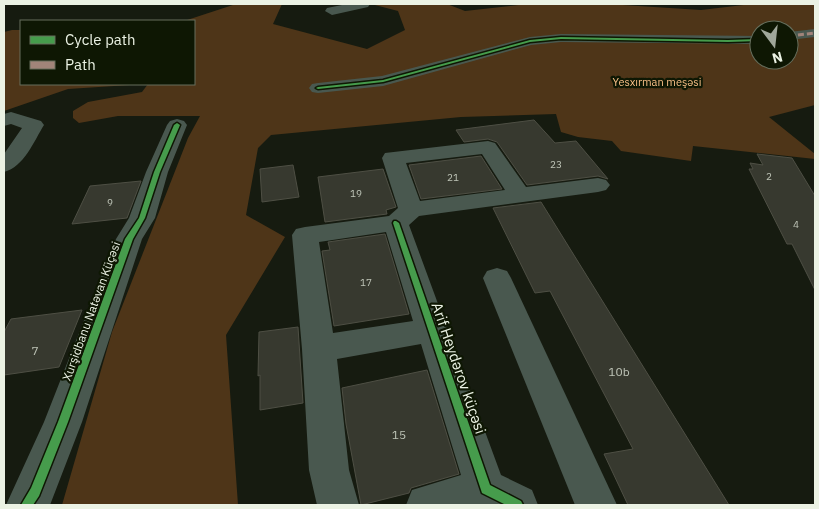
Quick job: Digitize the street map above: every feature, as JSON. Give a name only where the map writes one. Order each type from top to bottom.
[{"type":"street","points":[[332,11],[364,4]]},
{"type":"street","points":[[799,35],[815,33]]},
{"type":"street","points":[[318,88],[383,81],[530,41],[561,38],[749,40]]},
{"type":"street","points":[[4,120],[11,118],[34,125],[14,156],[4,166]]},
{"type":"street","name":"Xurşidbanu Natəvan Küçəsi","points":[[28,505],[60,431],[129,240],[142,218],[157,172],[177,125]]},
{"type":"street","name":"Arif Heydərov küçəsi","points":[[501,497],[432,330],[403,216],[393,158],[488,147],[520,196]]},
{"type":"street","points":[[338,505],[329,470],[319,349],[305,235],[520,196],[598,185]]},
{"type":"street","points":[[497,278],[596,505]]},
{"type":"street","points":[[319,349],[432,330]]},
{"type":"street","points":[[427,505],[501,497]]},
{"type":"green space","name":"Yesxırman meşəsi","points":[[236,4],[282,4],[273,24],[367,49],[405,30],[398,11],[371,4],[447,4],[465,11],[527,4],[607,4],[701,10],[752,4],[815,4],[815,105],[769,117],[815,154],[815,159],[693,146],[691,161],[621,151],[612,141],[578,137],[561,132],[556,114],[461,117],[271,135],[258,148],[246,215],[285,237],[226,335],[238,505],[62,505],[112,332],[188,138],[200,116],[118,116],[79,123],[73,118],[73,111],[88,102],[142,92],[147,85],[195,85],[195,20],[187,20]]},
{"type":"green space","points":[[20,30],[20,85],[130,85],[68,89],[4,111],[4,32]]},
{"type":"building","points":[[534,120],[555,143],[576,141],[608,179],[598,176],[527,185],[497,142],[488,139],[464,142],[456,130]]},
{"type":"building","points":[[757,154],[792,158],[815,196],[815,290],[792,244],[787,244],[749,169],[753,169],[750,163],[763,165]]},
{"type":"building","points":[[481,156],[502,189],[421,199],[409,165]]},
{"type":"building","points":[[293,165],[299,197],[262,202],[260,169]]},
{"type":"building","points":[[383,169],[396,207],[386,210],[387,214],[325,222],[318,177]]},
{"type":"building","points":[[141,181],[127,218],[72,224],[90,186]]},
{"type":"building","points":[[541,202],[729,505],[628,505],[604,454],[633,449],[550,291],[535,293],[493,208]]},
{"type":"building","points":[[385,234],[409,314],[334,326],[322,251],[330,250],[328,242]]},
{"type":"building","points":[[82,310],[59,367],[4,375],[4,332],[11,319]]},
{"type":"building","points":[[298,327],[303,403],[260,410],[260,375],[258,376],[259,332]]},
{"type":"building","points":[[427,370],[459,474],[411,488],[409,493],[361,505],[346,424],[342,388]]},
{"type":"marked path","points":[[799,35],[815,33]]},
{"type":"cycle path","points":[[318,88],[383,81],[530,41],[561,38],[749,40]]},
{"type":"cycle path","points":[[27,505],[35,492],[63,422],[129,239],[142,218],[157,172],[177,125]]},
{"type":"cycle path","points":[[396,223],[486,489],[517,505]]}]
